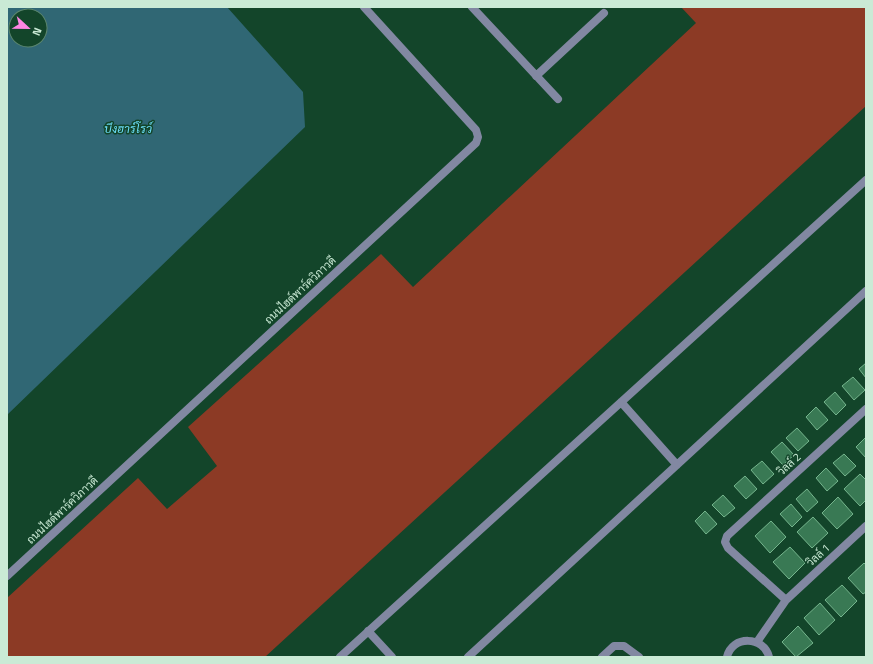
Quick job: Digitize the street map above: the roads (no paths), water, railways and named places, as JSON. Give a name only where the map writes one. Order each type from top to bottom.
[{"type":"street","name":"ถนนไฮด์พาร์ควิภาวดี","points":[[7,576],[476,143],[478,137],[476,130],[364,7]]},
{"type":"street","points":[[472,7],[558,99]]},
{"type":"street","points":[[536,76],[604,13]]},
{"type":"street","points":[[340,657],[866,180]]},
{"type":"street","points":[[468,657],[866,290]]},
{"type":"street","points":[[621,402],[677,465]]},
{"type":"street","name":"วิลล์ 2","points":[[786,600],[728,548],[725,542],[727,536],[866,409]]},
{"type":"street","name":"วิลล์ 1","points":[[758,642],[786,600],[866,526]]},
{"type":"street","points":[[368,632],[392,657]]},
{"type":"street","points":[[727,657],[733,646],[740,642],[749,640],[758,642],[764,647],[769,657]]},
{"type":"street","points":[[602,657],[614,646],[624,646],[639,657]]},
{"type":"water","name":"บึงฮาร์โรว์","points":[[7,7],[227,7],[303,92],[305,127],[7,415]]}]
